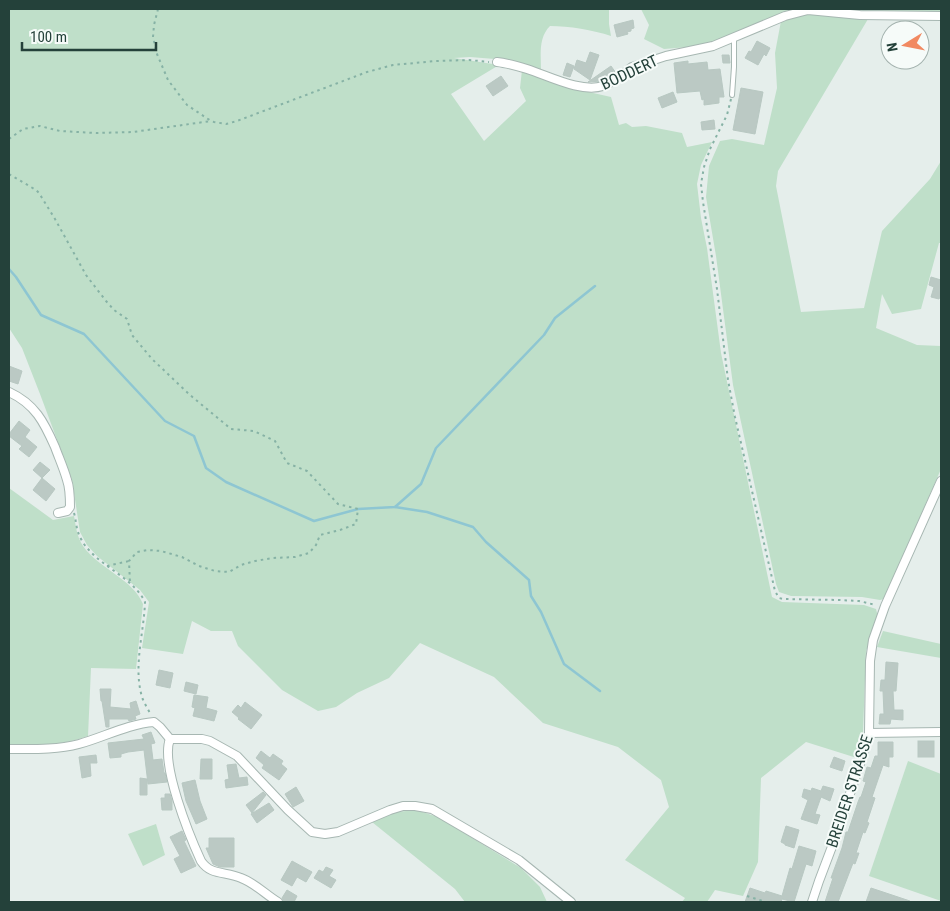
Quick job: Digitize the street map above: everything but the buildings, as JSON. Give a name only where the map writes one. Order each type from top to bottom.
[{"type":"street","points":[[808,10],[868,16],[941,16]]},
{"type":"street","name":"BODDERT","points":[[497,62],[520,66],[573,85],[596,88],[605,86],[637,65],[666,56],[714,46],[785,16],[808,10]]},
{"type":"street","points":[[9,392],[27,402],[42,420],[52,440],[68,480],[70,507],[67,511],[58,513]]},
{"type":"street","name":"BREIDER STRASSE","points":[[812,902],[869,733],[870,661],[873,640],[885,606],[941,481]]},
{"type":"street","points":[[9,749],[64,747],[79,744],[140,723],[154,722],[170,739]]},
{"type":"street","points":[[869,733],[941,732]]},
{"type":"street","points":[[170,739],[167,751],[168,764],[184,821],[204,866],[209,870],[242,878],[278,902]]},
{"type":"street","points":[[170,739],[202,739],[237,756],[288,810],[312,832],[325,834],[338,832],[403,806],[432,809],[519,860],[571,902]]},
{"type":"lane","points":[[732,95],[734,38]]},
{"type":"path","points":[[158,9],[154,25],[154,37],[157,54],[168,80],[187,105],[214,122],[226,124],[380,68],[414,62],[469,60],[497,62]]},
{"type":"path","points":[[732,95],[727,115],[710,149],[704,167],[702,202],[718,289],[728,380],[775,591],[779,598],[782,599],[859,601],[885,606]]},
{"type":"path","points":[[9,139],[23,129],[40,126],[60,131],[96,133],[133,132],[211,120]]},
{"type":"path","points":[[9,174],[39,193],[86,275],[114,310],[127,319],[132,334],[152,359],[230,429],[254,431],[275,441],[287,463],[306,471],[338,504],[358,509],[356,524],[320,535],[316,545],[309,553],[295,557],[254,561],[241,565],[229,572],[216,571],[199,566],[182,557],[161,551],[148,550],[137,552],[129,561],[107,566]]},
{"type":"path","points":[[70,507],[75,516],[78,532],[86,547],[94,556],[130,583],[142,595],[145,602],[138,664],[142,697],[154,722]]},
{"type":"path","points":[[129,561],[130,583]]},
{"type":"path","points":[[747,896],[766,902]]},
{"type":"green space","points":[[9,9],[609,9],[611,36],[581,29],[550,26],[542,41],[541,71],[507,60],[470,57],[454,58],[499,65],[451,94],[484,141],[526,101],[520,88],[522,70],[571,88],[611,97],[619,125],[626,123],[632,127],[646,126],[682,133],[687,147],[712,142],[701,165],[697,184],[701,218],[707,248],[721,353],[772,597],[782,602],[864,605],[876,609],[878,617],[866,651],[863,732],[857,758],[806,742],[761,778],[758,862],[743,896],[715,890],[707,902],[682,902],[685,898],[625,860],[669,807],[661,780],[618,747],[543,723],[494,677],[420,643],[389,678],[357,693],[336,707],[318,711],[282,690],[238,646],[232,631],[211,631],[192,621],[183,654],[142,648],[149,602],[140,590],[97,556],[87,545],[80,532],[72,480],[22,348],[9,328]]},
{"type":"green space","points":[[641,9],[796,9],[781,13],[701,46],[664,49],[644,39],[649,25]]},
{"type":"green space","points":[[856,9],[941,9],[941,12],[867,12]]},
{"type":"green space","points":[[807,13],[868,19],[778,171],[776,186],[801,312],[864,308],[882,231],[930,179],[941,161],[941,243],[939,243],[921,309],[892,314],[882,294],[876,328],[917,345],[941,346],[941,469],[884,599],[880,600],[862,597],[791,596],[779,592],[733,385],[716,256],[706,197],[709,166],[720,141],[732,139],[764,145],[777,88],[775,53],[781,21]]},
{"type":"green space","points":[[9,488],[53,520],[74,516],[78,535],[83,546],[98,561],[132,588],[143,604],[136,669],[91,668],[88,736],[68,742],[9,746]]},
{"type":"green space","points":[[883,631],[941,644],[941,658],[877,647]]},
{"type":"green space","points":[[908,761],[941,774],[941,901],[869,876]]},
{"type":"green space","points":[[416,810],[438,817],[521,868],[540,887],[547,902],[465,902],[455,889],[372,822],[396,812]]},
{"type":"green space","points":[[156,824],[165,855],[143,866],[128,834]]},
{"type":"waterway","points":[[9,269],[41,315],[84,334],[165,421],[194,436],[206,468],[226,482],[314,521],[358,509],[395,507],[421,484],[436,448],[544,335],[555,318],[595,286]]},
{"type":"waterway","points":[[395,507],[427,512],[473,527],[486,542],[529,580],[531,596],[541,612],[564,664],[600,691]]}]
